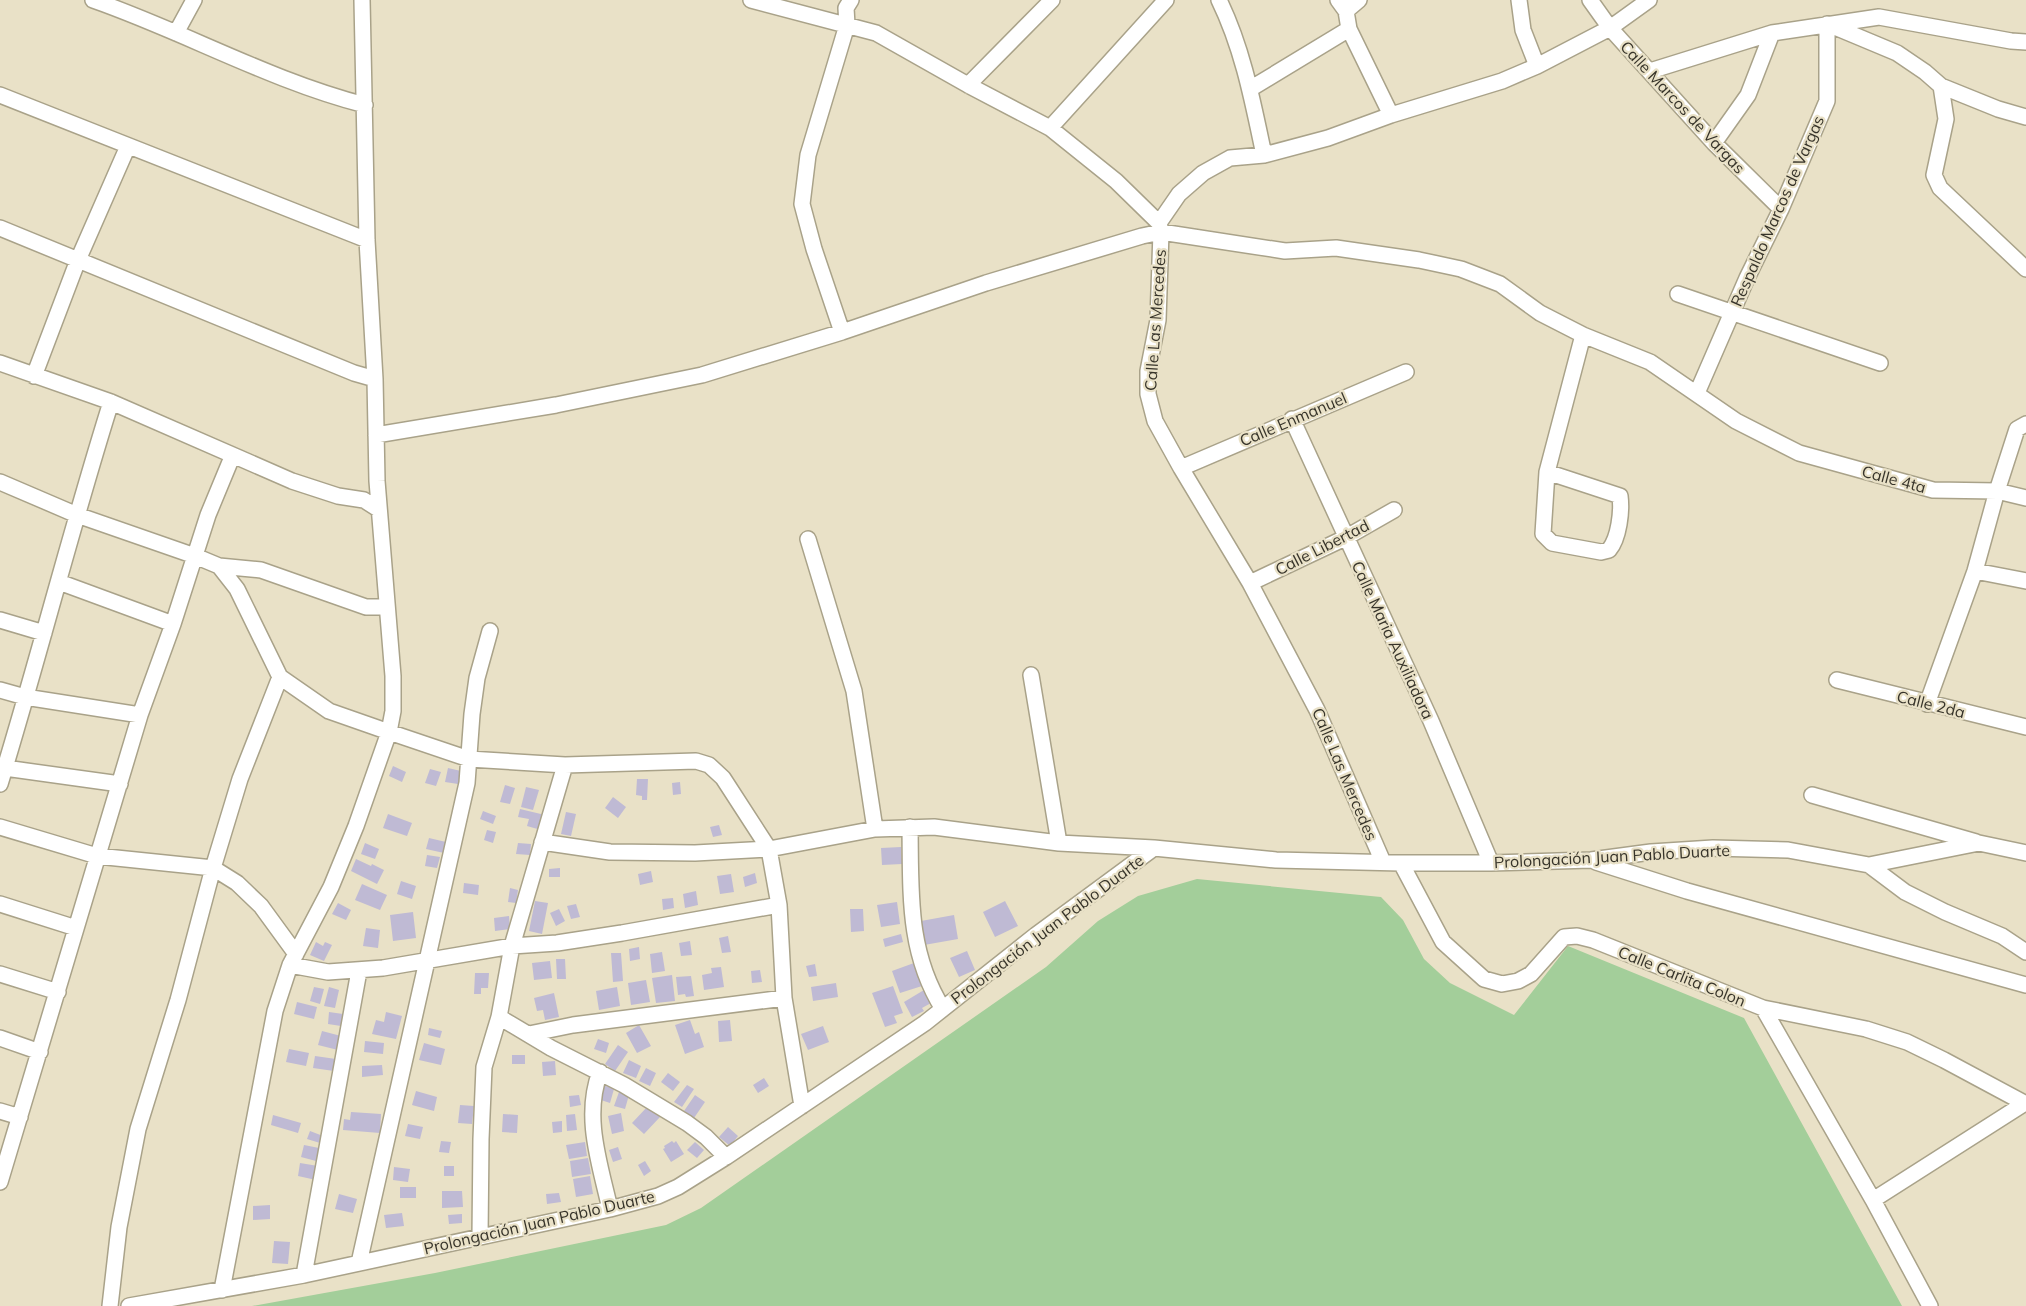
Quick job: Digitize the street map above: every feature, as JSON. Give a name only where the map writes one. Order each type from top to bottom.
[{"type":"street","points":[[93,0],[325,95],[364,105]]},
{"type":"street","points":[[176,33],[194,0]]},
{"type":"street","points":[[222,1290],[275,1011],[293,960],[331,887],[356,826],[389,732],[393,711],[393,676],[378,510],[375,379],[367,240],[362,0]]},
{"type":"street","points":[[752,0],[876,33],[1050,129],[1116,181],[1160,227]]},
{"type":"street","points":[[842,332],[814,249],[802,204],[808,155],[847,25],[846,8],[851,0]]},
{"type":"street","points":[[1050,129],[1166,0]]},
{"type":"street","points":[[1219,0],[1231,25],[1250,89],[1264,155]]},
{"type":"street","points":[[1359,0],[1342,5],[1349,29],[1391,115]]},
{"type":"street","points":[[1519,0],[1523,30],[1537,66]]},
{"type":"street","name":"Calle Marcos de Vargas","points":[[1590,0],[1610,28],[1714,143],[1781,209]]},
{"type":"street","points":[[376,435],[556,405],[702,375],[842,332],[986,283],[1142,236],[1160,227],[1179,195],[1203,173],[1230,158],[1264,155],[1328,138],[1391,115],[1502,81],[1537,66],[1610,28],[1649,0]]},
{"type":"street","points":[[969,86],[1046,2]]},
{"type":"street","points":[[1650,71],[1772,33],[1879,17],[2026,42]]},
{"type":"street","points":[[1827,24],[1897,52],[1941,86],[1998,109],[2026,117]]},
{"type":"street","name":"Respaldo Marcos de Vargas","points":[[1697,393],[1731,314],[1781,209],[1827,101],[1827,24]]},
{"type":"street","points":[[1250,89],[1349,29]]},
{"type":"street","points":[[1714,143],[1748,95],[1772,33]]},
{"type":"street","points":[[1941,86],[1946,119],[1934,175],[1940,189],[2026,269]]},
{"type":"street","points":[[0,95],[367,240]]},
{"type":"street","points":[[34,375],[78,260],[128,146]]},
{"type":"street","name":"Calle 4ta","points":[[1160,227],[1285,251],[1336,248],[1419,260],[1461,269],[1500,284],[1540,313],[1583,335],[1650,362],[1736,421],[1799,453],[1933,490],[1997,490],[2026,498]]},
{"type":"street","name":"Calle Las Mercedes","points":[[1160,227],[1158,320],[1148,371],[1148,394],[1155,421],[1250,583],[1317,710],[1383,862]]},
{"type":"street","points":[[0,228],[354,373],[375,379]]},
{"type":"street","points":[[1678,294],[1880,363]]},
{"type":"street","points":[[1547,472],[1620,496],[1621,505],[1614,545],[1610,550],[1601,552],[1552,543],[1543,534],[1547,472],[1583,335]]},
{"type":"street","points":[[1,368],[34,375],[111,402],[232,457],[320,491],[364,500],[378,510]]},
{"type":"street","name":"Calle Enmanuel","points":[[1181,468],[1406,372]]},
{"type":"street","points":[[0,784],[111,402]]},
{"type":"street","name":"Calle Maria Auxiliadora","points":[[1292,419],[1431,721],[1491,863]]},
{"type":"street","points":[[1927,704],[1975,571],[1997,490],[2017,429],[2026,423]]},
{"type":"street","points":[[0,1179],[140,715],[173,624],[208,515],[232,457]]},
{"type":"street","points":[[364,500],[377,481]]},
{"type":"street","points":[[0,482],[77,515],[219,566],[261,570],[366,607],[387,607]]},
{"type":"street","name":"Calle Libertad","points":[[1250,583],[1345,538],[1394,510]]},
{"type":"street","points":[[808,539],[854,691],[875,829]]},
{"type":"street","points":[[219,566],[237,589],[280,677],[328,711],[470,759],[565,765],[703,762],[710,765],[723,778],[769,849],[779,906],[784,998],[802,1106]]},
{"type":"street","points":[[1975,571],[2026,582]]},
{"type":"street","points":[[59,582],[173,624]]},
{"type":"street","points":[[0,620],[44,633]]},
{"type":"street","points":[[359,1263],[467,783],[477,678],[490,631]]},
{"type":"street","points":[[1030,675],[1059,843]]},
{"type":"street","points":[[110,1306],[119,1227],[138,1129],[178,1000],[213,868],[240,779],[280,677]]},
{"type":"street","name":"Calle 2da","points":[[1837,680],[2026,727]]},
{"type":"street","points":[[0,690],[25,697],[140,715]]},
{"type":"street","points":[[480,1237],[484,1067],[499,1017],[512,946],[565,765]]},
{"type":"street","points":[[5,768],[120,784]]},
{"type":"street","points":[[1812,795],[1979,843]]},
{"type":"street","points":[[0,827],[98,855],[213,868],[237,883],[261,906],[293,960],[328,972],[359,971],[512,946],[557,943],[779,906]]},
{"type":"street","points":[[909,827],[911,893],[918,955],[925,977],[943,1009]]},
{"type":"street","points":[[542,842],[609,852],[695,854],[769,849],[875,829],[934,827],[1059,843],[1154,848]]},
{"type":"street","name":"Prolongación Juan Pablo Duarte","points":[[129,1306],[304,1275],[610,1209],[658,1196],[726,1157],[943,1009],[1035,935],[1154,848],[1276,860],[1491,863],[1591,860],[1652,852],[1724,848],[1788,850],[1869,865],[1979,843],[2026,853]]},
{"type":"street","points":[[1591,860],[1687,891],[2026,985]]},
{"type":"street","name":"Calle Carlita Colon","points":[[1401,862],[1443,942],[1484,979],[1502,984],[1518,981],[1531,974],[1564,937],[1577,936],[1593,940],[1763,1008],[1866,1029],[1907,1042],[2025,1104]]},
{"type":"street","points":[[1869,865],[1905,892],[2002,936],[2026,952]]},
{"type":"street","points":[[0,904],[76,928]]},
{"type":"street","points":[[304,1275],[359,971]]},
{"type":"street","points":[[0,974],[58,992]]},
{"type":"street","points":[[529,1034],[584,1023],[784,998]]},
{"type":"street","points":[[1763,1008],[1873,1200],[1930,1306]]},
{"type":"street","points":[[499,1017],[551,1048],[600,1072],[687,1124],[706,1137],[726,1157]]},
{"type":"street","points":[[0,1038],[40,1052]]},
{"type":"street","points":[[600,1072],[594,1086],[592,1105],[594,1142],[610,1209]]},
{"type":"street","points":[[1873,1200],[2025,1104]]},
{"type":"street","points":[[0,1111],[20,1117]]},
{"type":"green space","points":[[1197,879],[1381,897],[1403,920],[1424,959],[1450,983],[1514,1015],[1568,946],[1744,1018],[1902,1306],[252,1306],[435,1273],[666,1225],[701,1208],[1046,967],[1098,921],[1138,896]]},
{"type":"building","points":[[393,766],[406,772],[402,782],[389,776]]},
{"type":"building","points":[[448,768],[461,771],[458,784],[445,782]]},
{"type":"building","points":[[430,769],[441,772],[436,786],[425,783]]},
{"type":"building","points":[[637,779],[648,779],[647,800],[642,800],[642,796],[636,795]]},
{"type":"building","points":[[680,782],[681,794],[673,795],[672,783]]},
{"type":"building","points":[[505,785],[515,788],[510,804],[500,802]]},
{"type":"building","points":[[526,787],[539,790],[533,810],[521,807]]},
{"type":"building","points":[[613,797],[626,807],[618,818],[605,808]]},
{"type":"building","points":[[520,809],[545,815],[541,830],[527,826],[529,819],[518,817]]},
{"type":"building","points":[[483,811],[496,816],[493,824],[480,819]]},
{"type":"building","points":[[566,812],[576,814],[571,836],[561,834]]},
{"type":"building","points":[[388,814],[412,823],[407,836],[383,828]]},
{"type":"building","points":[[719,825],[722,835],[713,837],[710,827]]},
{"type":"building","points":[[487,830],[496,832],[493,843],[484,840]]},
{"type":"building","points":[[429,838],[446,842],[444,853],[426,849]]},
{"type":"building","points":[[365,843],[379,849],[375,859],[361,854]]},
{"type":"building","points":[[518,843],[531,844],[530,855],[516,854]]},
{"type":"building","points":[[901,847],[902,864],[882,865],[881,848]]},
{"type":"building","points":[[427,855],[440,857],[437,868],[425,866]]},
{"type":"building","points":[[356,859],[384,870],[377,884],[351,871]]},
{"type":"building","points":[[560,868],[560,877],[549,877],[549,869]]},
{"type":"building","points":[[651,871],[653,882],[640,885],[638,874]]},
{"type":"building","points":[[755,873],[757,883],[745,887],[743,877]]},
{"type":"building","points":[[731,874],[734,892],[720,894],[717,876]]},
{"type":"building","points":[[401,881],[416,886],[412,899],[397,894]]},
{"type":"building","points":[[464,883],[479,885],[478,895],[463,893]]},
{"type":"building","points":[[362,884],[387,895],[380,910],[355,900]]},
{"type":"building","points":[[510,888],[518,890],[516,903],[508,902]]},
{"type":"building","points":[[696,891],[698,905],[685,908],[683,894]]},
{"type":"building","points":[[673,898],[674,908],[663,910],[662,899]]},
{"type":"building","points":[[535,901],[548,903],[542,934],[529,931]]},
{"type":"building","points":[[1005,901],[1018,926],[995,937],[983,912]]},
{"type":"building","points":[[897,902],[900,924],[881,927],[877,905]]},
{"type":"building","points":[[338,903],[351,910],[346,920],[332,914]]},
{"type":"building","points":[[576,904],[580,917],[571,919],[567,906]]},
{"type":"building","points":[[559,909],[565,921],[556,926],[550,913]]},
{"type":"building","points":[[850,909],[863,909],[864,931],[851,932]]},
{"type":"building","points":[[413,912],[416,938],[393,941],[390,915]]},
{"type":"building","points":[[954,915],[958,939],[924,945],[921,921]]},
{"type":"building","points":[[509,916],[510,929],[495,931],[494,918]]},
{"type":"building","points":[[366,928],[380,930],[378,948],[363,946]]},
{"type":"building","points":[[901,934],[903,942],[885,947],[883,939]]},
{"type":"building","points":[[728,936],[731,952],[722,953],[719,938]]},
{"type":"building","points":[[690,941],[692,955],[681,956],[679,943]]},
{"type":"building","points":[[316,942],[323,946],[325,942],[332,945],[324,961],[310,955]]},
{"type":"building","points":[[639,947],[640,959],[630,961],[629,949]]},
{"type":"building","points":[[967,951],[975,970],[959,977],[950,958]]},
{"type":"building","points":[[662,952],[665,971],[652,973],[650,954]]},
{"type":"building","points":[[611,953],[621,953],[623,981],[613,982]]},
{"type":"building","points":[[556,959],[565,959],[566,979],[557,979]]},
{"type":"building","points":[[550,961],[552,978],[534,980],[532,963]]},
{"type":"building","points":[[914,963],[922,986],[900,993],[892,971]]},
{"type":"building","points":[[815,964],[817,976],[809,977],[806,966]]},
{"type":"building","points":[[721,967],[724,987],[704,990],[702,975],[712,973],[711,968]]},
{"type":"building","points":[[760,970],[762,982],[752,983],[751,971]]},
{"type":"building","points":[[475,973],[489,973],[488,988],[481,988],[481,994],[474,994]]},
{"type":"building","points":[[672,975],[675,1001],[656,1003],[652,978]]},
{"type":"building","points":[[691,976],[694,996],[678,995],[676,977]]},
{"type":"building","points":[[646,980],[650,1002],[631,1005],[628,983]]},
{"type":"building","points":[[836,983],[838,997],[813,1001],[811,987]]},
{"type":"building","points":[[893,986],[903,1013],[894,1016],[897,1023],[885,1027],[872,993]]},
{"type":"building","points":[[314,987],[324,989],[320,1004],[310,1001]]},
{"type":"building","points":[[329,987],[339,990],[335,1008],[324,1006]]},
{"type":"building","points":[[617,987],[620,1006],[599,1010],[596,991]]},
{"type":"building","points":[[924,990],[931,1003],[922,1008],[924,1011],[912,1017],[904,1002]]},
{"type":"building","points":[[554,993],[559,1017],[545,1020],[543,1010],[537,1011],[534,998]]},
{"type":"building","points":[[297,1002],[317,1007],[314,1019],[294,1014]]},
{"type":"building","points":[[329,1012],[343,1014],[341,1026],[328,1024]]},
{"type":"building","points":[[386,1012],[402,1016],[396,1039],[372,1034],[376,1020],[384,1022]]},
{"type":"building","points":[[690,1020],[695,1034],[699,1032],[704,1047],[685,1054],[675,1025]]},
{"type":"building","points":[[730,1020],[732,1041],[719,1042],[718,1021]]},
{"type":"building","points":[[639,1025],[651,1046],[637,1053],[626,1033]]},
{"type":"building","points":[[823,1026],[829,1042],[808,1050],[801,1034]]},
{"type":"building","points":[[429,1028],[442,1031],[440,1038],[428,1035]]},
{"type":"building","points":[[322,1031],[341,1036],[338,1050],[318,1045]]},
{"type":"building","points":[[598,1039],[609,1043],[606,1053],[594,1049]]},
{"type":"building","points":[[365,1041],[384,1043],[383,1054],[364,1052]]},
{"type":"building","points":[[424,1043],[445,1049],[441,1065],[419,1060]]},
{"type":"building","points":[[618,1045],[628,1052],[615,1071],[605,1064]]},
{"type":"building","points":[[289,1049],[309,1053],[306,1066],[286,1062]]},
{"type":"building","points":[[512,1055],[525,1055],[525,1064],[512,1064]]},
{"type":"building","points":[[315,1056],[336,1059],[334,1071],[313,1068]]},
{"type":"building","points":[[629,1060],[641,1066],[636,1078],[623,1073]]},
{"type":"building","points":[[555,1061],[556,1075],[543,1076],[542,1062]]},
{"type":"building","points":[[382,1065],[383,1075],[362,1077],[362,1066]]},
{"type":"building","points":[[646,1068],[656,1073],[650,1086],[639,1081]]},
{"type":"building","points":[[668,1073],[680,1082],[673,1091],[661,1082]]},
{"type":"building","points":[[764,1078],[769,1086],[758,1093],[753,1085]]},
{"type":"building","points":[[603,1085],[614,1089],[610,1103],[598,1099]]},
{"type":"building","points":[[687,1085],[694,1089],[682,1107],[674,1102]]},
{"type":"building","points":[[416,1091],[437,1097],[434,1111],[412,1105]]},
{"type":"building","points":[[619,1092],[629,1095],[625,1109],[614,1106]]},
{"type":"building","points":[[579,1095],[581,1105],[570,1107],[569,1096]]},
{"type":"building","points":[[695,1095],[705,1102],[694,1118],[684,1111]]},
{"type":"building","points":[[460,1105],[474,1106],[472,1124],[458,1123]]},
{"type":"building","points":[[648,1106],[660,1117],[644,1134],[632,1123]]},
{"type":"building","points":[[351,1112],[381,1114],[380,1133],[343,1130],[344,1119],[350,1120]]},
{"type":"building","points":[[621,1113],[624,1131],[612,1134],[608,1116]]},
{"type":"building","points":[[503,1114],[518,1115],[517,1133],[502,1132]]},
{"type":"building","points":[[575,1114],[577,1130],[567,1131],[566,1115]]},
{"type":"building","points":[[273,1115],[301,1123],[298,1133],[271,1125]]},
{"type":"building","points":[[562,1121],[562,1132],[553,1133],[552,1122]]},
{"type":"building","points":[[408,1124],[423,1127],[420,1139],[405,1136]]},
{"type":"building","points":[[728,1127],[738,1136],[730,1146],[719,1137]]},
{"type":"building","points":[[310,1131],[323,1136],[320,1143],[307,1139]]},
{"type":"building","points":[[441,1141],[451,1142],[449,1153],[439,1152]]},
{"type":"building","points":[[672,1141],[674,1143],[676,1141],[684,1154],[671,1162],[663,1149]]},
{"type":"building","points":[[585,1142],[587,1156],[569,1159],[566,1145]]},
{"type":"building","points":[[695,1142],[704,1150],[697,1158],[687,1150]]},
{"type":"building","points":[[304,1145],[319,1148],[316,1161],[301,1157]]},
{"type":"building","points":[[618,1147],[622,1159],[613,1162],[609,1150]]},
{"type":"building","points":[[588,1158],[591,1174],[572,1177],[570,1161]]},
{"type":"building","points":[[645,1161],[651,1171],[644,1176],[638,1165]]},
{"type":"building","points":[[300,1163],[318,1166],[316,1180],[298,1176]]},
{"type":"building","points":[[444,1166],[454,1166],[454,1176],[444,1176]]},
{"type":"building","points":[[394,1167],[410,1169],[408,1182],[393,1180]]},
{"type":"building","points":[[590,1176],[593,1194],[576,1197],[573,1179]]},
{"type":"building","points":[[400,1187],[416,1187],[416,1198],[400,1198]]},
{"type":"building","points":[[442,1191],[462,1191],[463,1207],[442,1208]]},
{"type":"building","points":[[559,1193],[561,1202],[547,1204],[546,1194]]},
{"type":"building","points":[[339,1194],[357,1199],[353,1213],[335,1209]]},
{"type":"building","points":[[270,1205],[270,1219],[253,1220],[253,1206]]},
{"type":"building","points":[[402,1213],[404,1226],[386,1228],[384,1215]]},
{"type":"building","points":[[462,1214],[462,1223],[449,1224],[448,1215]]},
{"type":"building","points":[[274,1241],[290,1242],[288,1264],[272,1263]]}]
